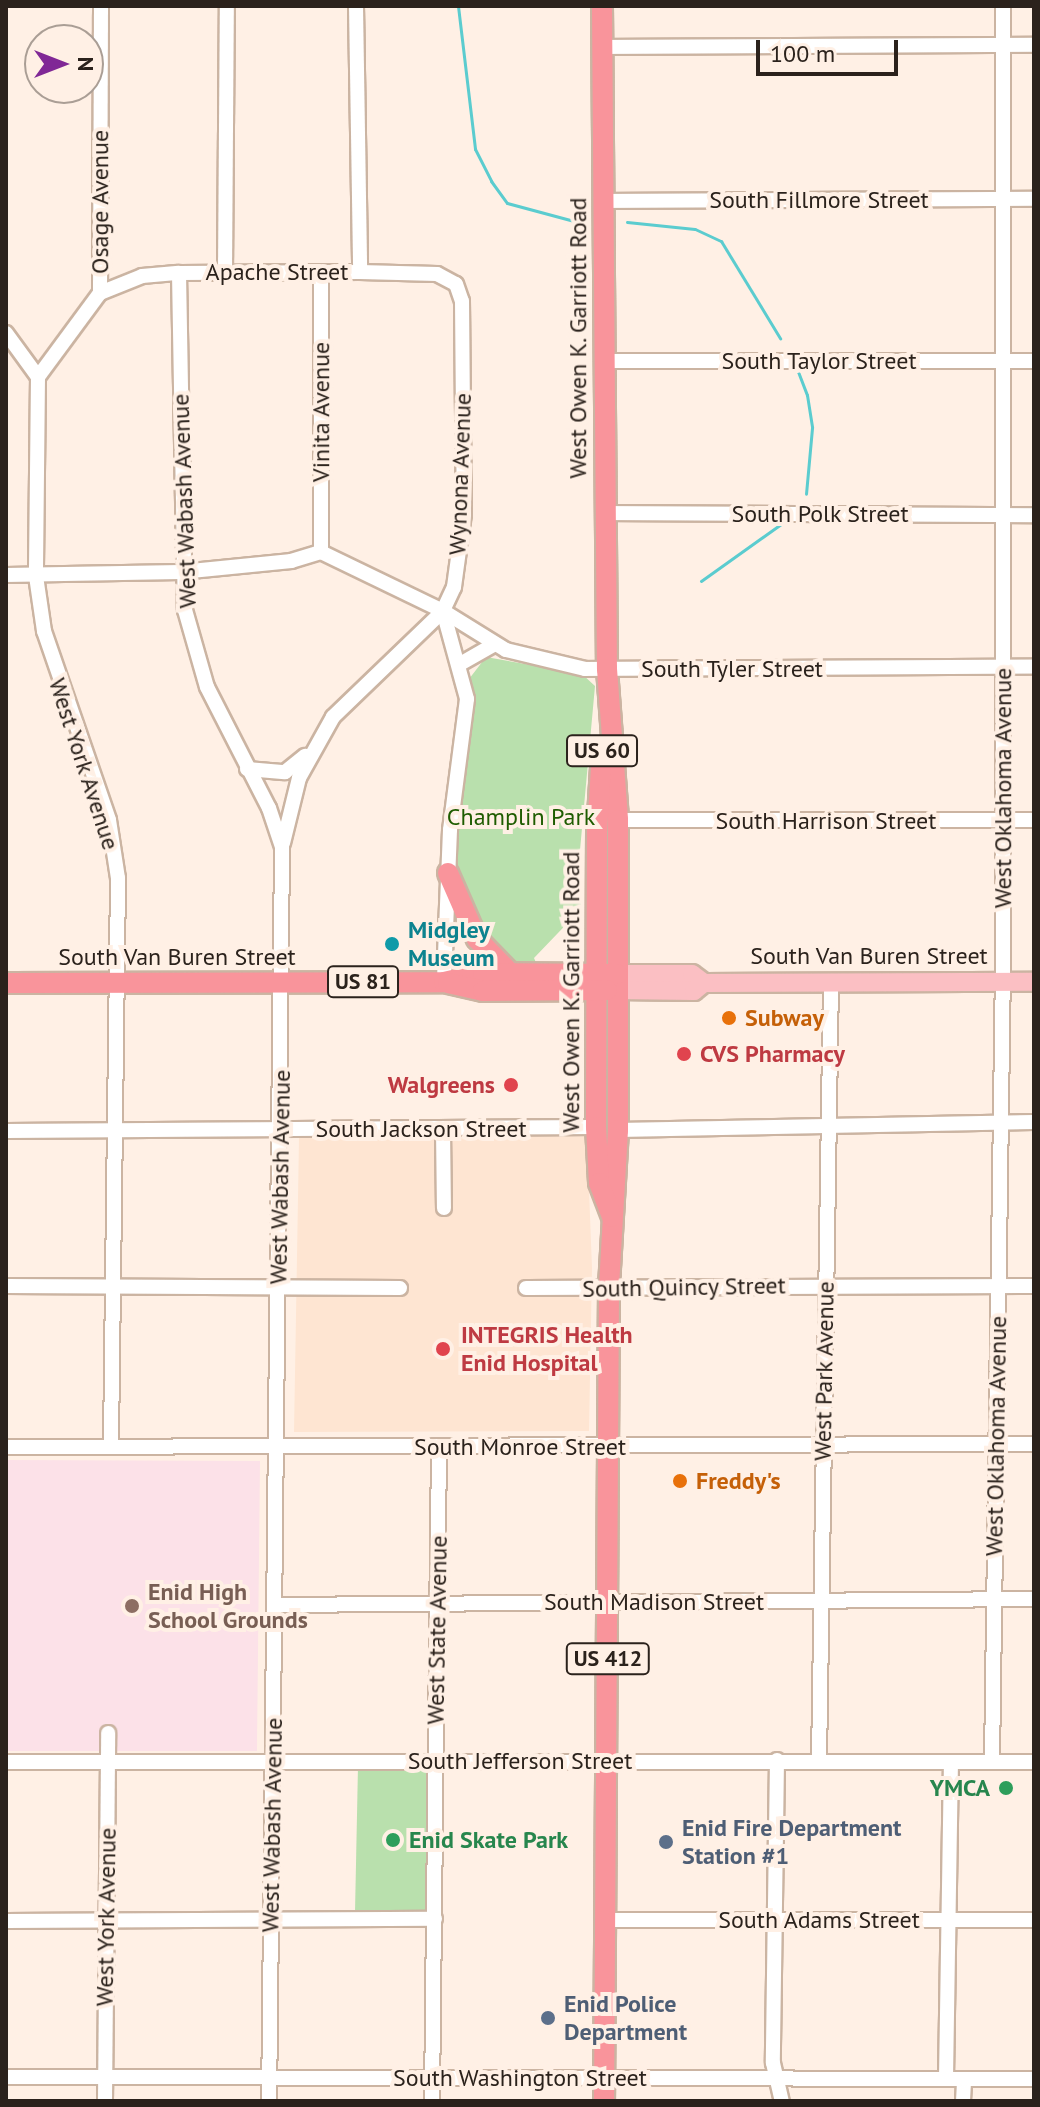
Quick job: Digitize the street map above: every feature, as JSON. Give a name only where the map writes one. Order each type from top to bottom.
[{"type":"highway","name":"West Owen K. Garriott Road","points":[[602,6],[607,669],[618,820],[618,1130],[609,1288],[604,2101]]},
{"type":"highway","name":"West Owen K. Garriott Road","points":[[607,669],[597,832],[596,1127],[599,1183],[612,1217]]},
{"type":"highway","points":[[448,873],[477,939],[511,974]]},
{"type":"highway","name":"South Van Buren Street","points":[[6,983],[444,982],[511,974],[595,982]]},
{"type":"highway","name":"South Van Buren Street","points":[[444,982],[483,991],[617,982]]},
{"type":"main road","name":"South Van Buren Street","points":[[617,982],[692,974],[704,983],[1034,982]]},
{"type":"street","name":"Osage Avenue","points":[[38,377],[100,293],[101,6]]},
{"type":"street","points":[[225,271],[227,6]]},
{"type":"street","points":[[356,6],[360,272]]},
{"type":"street","name":"West Oklahoma Avenue","points":[[992,1762],[994,1445],[1003,982],[1004,668],[1000,515],[1003,6]]},
{"type":"street","points":[[602,47],[1034,45]]},
{"type":"street","name":"South Fillmore Street","points":[[603,201],[1034,199]]},
{"type":"street","name":"Apache Street","points":[[100,293],[142,276],[225,271],[437,274],[456,284]]},
{"type":"street","name":"Vinita Avenue","points":[[321,272],[321,552]]},
{"type":"street","name":"West Wabash Avenue","points":[[179,273],[181,572],[185,610],[207,687],[282,847],[269,2101]]},
{"type":"street","name":"Wynona Avenue","points":[[247,769],[285,772],[309,753],[355,693],[443,611],[454,587],[464,514],[462,301],[456,284]]},
{"type":"street","points":[[6,333],[38,377]]},
{"type":"street","name":"South Taylor Street","points":[[605,361],[1034,361]]},
{"type":"street","name":"West York Avenue","points":[[38,377],[36,576],[52,666],[116,850],[118,983],[111,1446]]},
{"type":"street","name":"South Polk Street","points":[[606,513],[1034,515]]},
{"type":"street","points":[[6,575],[181,572],[291,561],[321,552]]},
{"type":"street","name":"South Tyler Street","points":[[321,552],[443,611],[495,644],[558,666],[607,669],[1034,667]]},
{"type":"street","points":[[443,611],[460,664],[465,727],[448,873],[444,982]]},
{"type":"street","points":[[460,664],[495,644]]},
{"type":"street","name":"Wynona Avenue","points":[[282,847],[309,753]]},
{"type":"street","name":"South Harrison Street","points":[[618,820],[1034,820]]},
{"type":"street","name":"West Park Avenue","points":[[819,1761],[831,982]]},
{"type":"street","points":[[618,1130],[828,1122],[1034,1122]]},
{"type":"street","name":"South Jackson Street","points":[[6,1131],[596,1127]]},
{"type":"street","points":[[443,1130],[444,1208]]},
{"type":"street","points":[[6,1286],[400,1288]]},
{"type":"street","name":"South Quincy Street","points":[[526,1288],[1034,1286]]},
{"type":"street","name":"South Monroe Street","points":[[6,1447],[1034,1444]]},
{"type":"street","name":"West State Avenue","points":[[432,2101],[439,1446]]},
{"type":"street","name":"South Madison Street","points":[[274,1605],[1034,1599]]},
{"type":"street","name":"West York Avenue","points":[[105,2101],[108,1733]]},
{"type":"street","points":[[777,1760],[773,2063],[782,2101]]},
{"type":"street","name":"South Jefferson Street","points":[[6,1762],[1034,1762]]},
{"type":"street","points":[[946,2078],[951,1763]]},
{"type":"street","points":[[6,1921],[435,1919]]},
{"type":"street","name":"South Adams Street","points":[[605,1920],[1034,1920]]},
{"type":"street","name":"South Washington Street","points":[[6,2077],[1034,2079]]},
{"type":"street","points":[[963,2101],[964,2079]]},
{"type":"shaded area","name":"INTEGRIS Health Enid Hospital","points":[[580,1134],[587,1138],[592,1268],[589,1431],[294,1432],[299,1138]]},
{"type":"shaded area","name":"Enid High School Grounds","points":[[6,1460],[260,1461],[257,1751],[6,1751]]},
{"type":"green space","name":"Champlin Park","points":[[486,657],[582,674],[595,686],[580,850],[581,909],[534,958],[537,965],[507,965],[492,951],[459,888],[455,862],[471,725],[469,679]]},
{"type":"green space","name":"Enid Skate Park","points":[[358,1766],[430,1767],[428,1913],[355,1913]]},
{"type":"waterway","points":[[458,6],[475,149],[491,181],[507,203],[581,223]]},
{"type":"waterway","points":[[627,222],[695,229],[721,241],[780,338]]},
{"type":"waterway","points":[[797,369],[807,395],[812,428],[806,494]]},
{"type":"waterway","points":[[701,581],[785,521]]},
{"type":"place","name":"Midgley Museum","points":[[392,944]]},
{"type":"place","name":"Subway","points":[[729,1018]]},
{"type":"place","name":"CVS Pharmacy","points":[[684,1054]]},
{"type":"place","name":"Walgreens","points":[[511,1085]]},
{"type":"place","name":"INTEGRIS Health Enid Hospital","points":[[443,1349]]},
{"type":"place","name":"Freddy's","points":[[680,1481]]},
{"type":"place","name":"Enid High School Grounds","points":[[132,1606]]},
{"type":"place","name":"YMCA","points":[[1006,1788]]},
{"type":"place","name":"Enid Skate Park","points":[[393,1840]]},
{"type":"place","name":"Enid Fire Department Station #1","points":[[666,1842]]},
{"type":"place","name":"Enid Police Department","points":[[548,2018]]}]
